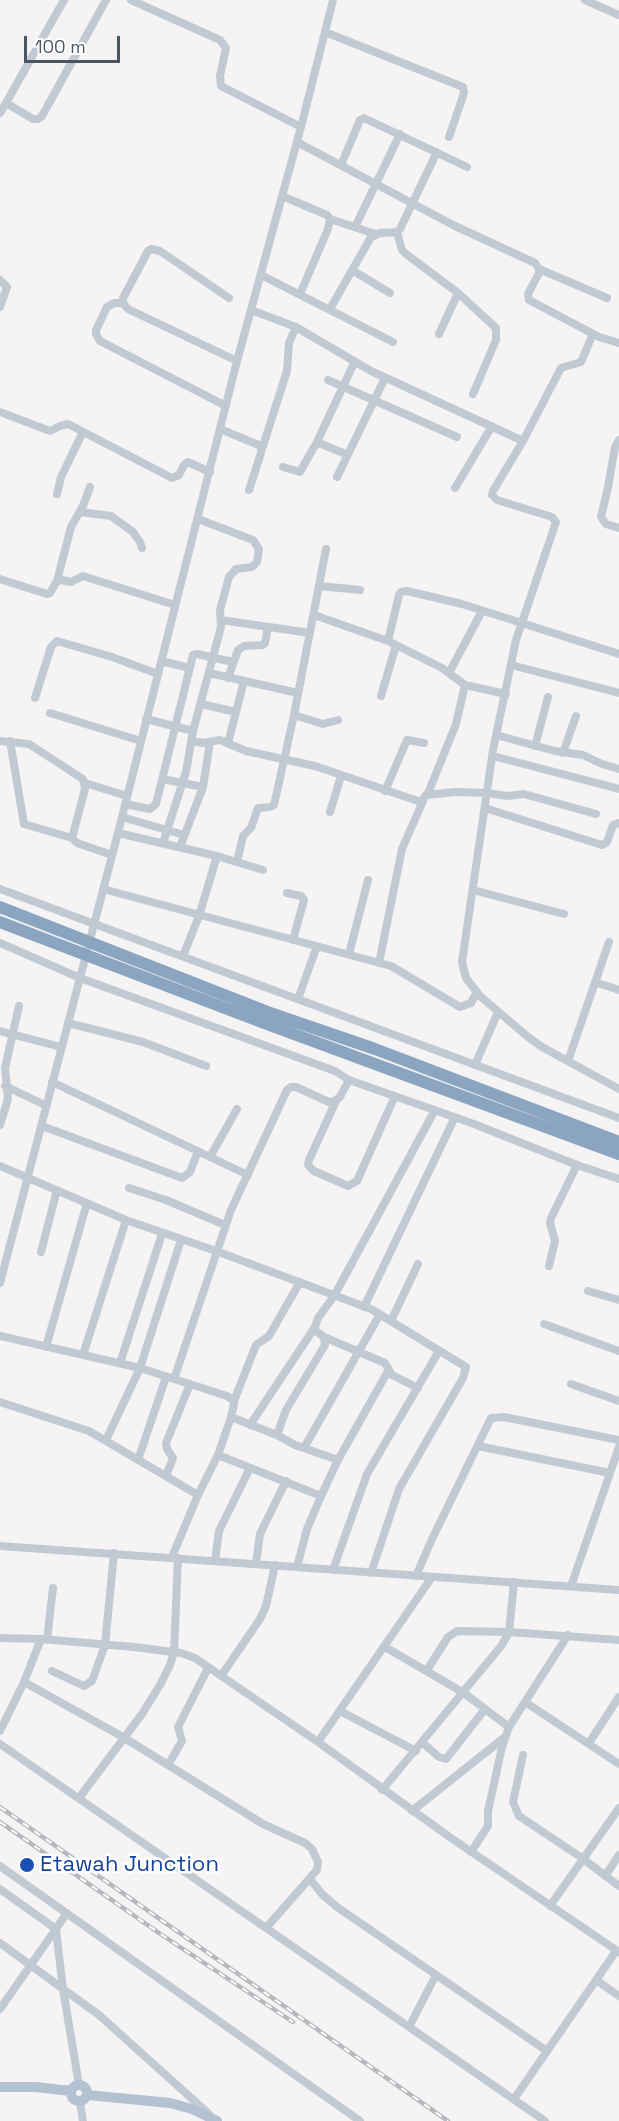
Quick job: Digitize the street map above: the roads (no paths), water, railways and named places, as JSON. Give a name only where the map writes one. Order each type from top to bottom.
[{"type":"highway","points":[[0,907],[77,944],[100,960],[619,1154]]},
{"type":"highway","points":[[0,921],[77,944],[104,947],[273,1014],[375,1049],[619,1142]]},
{"type":"main road","points":[[0,2087],[75,2088],[71,2096],[75,2100],[84,2098],[170,2103],[192,2109],[217,2121]]},
{"type":"street","points":[[0,114],[64,0]]},
{"type":"street","points":[[6,103],[33,118],[38,119],[42,116],[106,0]]},
{"type":"street","points":[[131,0],[220,40],[226,48],[220,75],[221,86],[301,127]]},
{"type":"street","points":[[0,1283],[1,1271],[42,1126],[118,833],[237,361],[333,0]]},
{"type":"street","points":[[585,0],[619,15]]},
{"type":"street","points":[[325,32],[463,87],[464,93],[449,137]]},
{"type":"street","points":[[341,165],[360,120],[364,118],[467,168]]},
{"type":"street","points":[[355,227],[400,134]]},
{"type":"street","points":[[297,142],[489,243],[536,263],[539,269],[607,298]]},
{"type":"street","points":[[437,152],[397,232],[402,250],[458,293],[497,332],[473,394]]},
{"type":"street","points":[[282,196],[327,215],[330,219],[375,234],[397,232]]},
{"type":"street","points":[[300,294],[328,229],[330,219]]},
{"type":"street","points":[[330,309],[371,237],[375,234]]},
{"type":"street","points":[[229,298],[160,251],[151,249],[123,298],[123,303],[128,309],[237,361]]},
{"type":"street","points":[[539,269],[528,294],[529,300],[593,334],[619,343]]},
{"type":"street","points":[[352,270],[390,293]]},
{"type":"street","points":[[261,275],[393,342]]},
{"type":"street","points":[[0,280],[7,287],[0,307]]},
{"type":"street","points":[[439,334],[458,293]]},
{"type":"street","points":[[123,303],[114,303],[108,307],[96,330],[100,341],[226,406]]},
{"type":"street","points":[[251,310],[296,327],[385,378],[523,441]]},
{"type":"street","points":[[249,490],[287,371],[289,343],[296,327]]},
{"type":"street","points":[[593,334],[581,362],[561,369],[492,495],[497,500],[552,517],[556,522],[520,623],[496,735],[462,962],[466,978],[498,1012],[542,1047],[619,1089]]},
{"type":"street","points":[[283,467],[300,472],[355,362]]},
{"type":"street","points":[[338,477],[385,378]]},
{"type":"street","points":[[328,380],[457,436]]},
{"type":"street","points":[[0,412],[50,431],[68,424],[172,478],[179,476],[188,462],[210,472]]},
{"type":"street","points":[[455,488],[492,426]]},
{"type":"street","points":[[220,429],[259,445],[262,449]]},
{"type":"street","points":[[57,494],[61,477],[83,432]]},
{"type":"street","points":[[619,440],[615,447],[616,461],[601,517],[602,522],[619,528]]},
{"type":"street","points":[[316,444],[323,443],[348,455]]},
{"type":"street","points":[[0,579],[50,593],[57,580],[71,527],[90,487]]},
{"type":"street","points":[[80,512],[111,516],[133,532],[142,548]]},
{"type":"street","points":[[163,843],[186,772],[193,731],[221,627],[220,610],[231,573],[236,569],[255,565],[259,549],[253,540],[198,519]]},
{"type":"street","points":[[237,862],[243,836],[251,828],[258,808],[274,804],[294,715],[326,549]]},
{"type":"street","points":[[57,580],[71,582],[83,576],[176,605]]},
{"type":"street","points":[[320,586],[360,590]]},
{"type":"street","points":[[381,696],[398,598],[403,591],[443,599],[619,654]]},
{"type":"street","points":[[449,673],[482,611]]},
{"type":"street","points":[[314,615],[392,643],[449,673],[465,685],[506,694]]},
{"type":"street","points":[[221,620],[310,633]]},
{"type":"street","points":[[228,678],[236,652],[241,648],[265,643],[268,627]]},
{"type":"street","points":[[35,698],[51,647],[57,641],[112,657],[158,674]]},
{"type":"street","points":[[0,741],[29,744],[79,774],[85,783],[126,800],[153,808],[156,804],[195,654],[233,662]]},
{"type":"street","points":[[161,661],[190,668]]},
{"type":"street","points":[[511,665],[619,693]]},
{"type":"street","points":[[209,673],[298,693]]},
{"type":"street","points":[[228,743],[244,681]]},
{"type":"street","points":[[379,963],[402,849],[456,724],[465,685]]},
{"type":"street","points":[[535,746],[548,698]]},
{"type":"street","points":[[201,704],[236,712]]},
{"type":"street","points":[[50,713],[141,741]]},
{"type":"street","points":[[294,715],[323,724],[338,720]]},
{"type":"street","points":[[563,753],[576,716]]},
{"type":"street","points":[[146,719],[193,731]]},
{"type":"street","points":[[496,735],[563,753],[583,755],[619,769]]},
{"type":"street","points":[[191,741],[203,743],[216,740],[246,751],[285,758],[418,802],[425,798],[455,792],[507,796],[524,794],[596,814]]},
{"type":"street","points":[[385,791],[407,740],[424,742]]},
{"type":"street","points":[[10,741],[24,824],[72,838],[77,843],[112,855]]},
{"type":"street","points":[[180,847],[202,787],[210,742]]},
{"type":"street","points":[[493,756],[619,789]]},
{"type":"street","points":[[330,812],[341,776]]},
{"type":"street","points":[[162,779],[202,787]]},
{"type":"street","points":[[72,838],[85,783]]},
{"type":"street","points":[[485,808],[602,845],[607,842],[613,825],[619,823]]},
{"type":"street","points":[[122,817],[184,835]]},
{"type":"street","points":[[118,833],[217,856],[263,870]]},
{"type":"street","points":[[183,956],[199,916],[217,856]]},
{"type":"street","points":[[349,954],[368,880]]},
{"type":"street","points":[[103,889],[379,963],[400,970],[460,1007],[471,1003],[477,992]]},
{"type":"street","points":[[0,890],[619,1118]]},
{"type":"street","points":[[473,890],[564,914]]},
{"type":"street","points":[[287,893],[301,896],[304,900],[293,940]]},
{"type":"street","points":[[568,1061],[609,942]]},
{"type":"street","points":[[0,943],[80,978],[335,1071],[349,1080],[619,1179]]},
{"type":"street","points":[[298,999],[317,946]]},
{"type":"street","points":[[595,982],[619,990]]},
{"type":"street","points":[[0,1125],[2,1112],[8,1099],[3,1085],[5,1068],[19,1006]]},
{"type":"street","points":[[476,1065],[498,1012]]},
{"type":"street","points":[[68,1023],[143,1042],[206,1066]]},
{"type":"street","points":[[0,1031],[62,1047]]},
{"type":"street","points":[[349,1080],[336,1101],[308,1164],[314,1171],[348,1186],[357,1181],[395,1096]]},
{"type":"street","points":[[52,1082],[248,1175]]},
{"type":"street","points":[[3,1085],[47,1106]]},
{"type":"street","points":[[138,1460],[237,1195],[287,1090],[296,1087],[328,1102],[336,1101]]},
{"type":"street","points":[[210,1157],[237,1109]]},
{"type":"street","points":[[250,1425],[334,1296],[435,1110]]},
{"type":"street","points":[[364,1307],[455,1117]]},
{"type":"street","points":[[42,1126],[182,1178],[190,1172],[198,1151]]},
{"type":"street","points":[[549,1266],[555,1241],[550,1223],[577,1165]]},
{"type":"street","points":[[0,1166],[162,1234],[216,1251],[364,1307],[380,1314],[463,1365],[466,1370],[399,1488],[371,1573]]},
{"type":"street","points":[[129,1188],[166,1200],[225,1225]]},
{"type":"street","points":[[41,1252],[57,1190]]},
{"type":"street","points":[[46,1347],[87,1203]]},
{"type":"street","points":[[83,1355],[126,1220]]},
{"type":"street","points":[[120,1363],[162,1234]]},
{"type":"street","points":[[106,1440],[140,1368],[181,1240]]},
{"type":"street","points":[[391,1321],[418,1264]]},
{"type":"street","points":[[79,1798],[142,1714],[160,1685],[174,1652],[175,1558],[198,1495],[218,1455],[231,1418],[234,1401],[256,1345],[269,1336],[300,1282]]},
{"type":"street","points":[[588,1291],[619,1300]]},
{"type":"street","points":[[304,1448],[380,1314]]},
{"type":"street","points":[[544,1324],[619,1351]]},
{"type":"street","points":[[315,1327],[316,1331],[324,1337],[385,1363],[392,1375],[418,1388]]},
{"type":"street","points":[[0,1336],[140,1368],[227,1396],[234,1401]]},
{"type":"street","points":[[277,1435],[286,1410],[325,1345],[324,1337]]},
{"type":"street","points":[[333,1570],[367,1474],[439,1351]]},
{"type":"street","points":[[297,1567],[307,1529],[321,1496],[338,1460],[388,1371]]},
{"type":"street","points":[[166,1476],[173,1458],[166,1443],[190,1384]]},
{"type":"street","points":[[571,1384],[619,1401]]},
{"type":"street","points":[[0,1402],[79,1427],[106,1440],[198,1495]]},
{"type":"street","points":[[416,1576],[489,1421],[498,1416],[619,1440]]},
{"type":"street","points":[[231,1418],[338,1460]]},
{"type":"street","points":[[478,1446],[610,1473]]},
{"type":"street","points":[[571,1586],[619,1448]]},
{"type":"street","points":[[218,1455],[321,1496]]},
{"type":"street","points":[[215,1561],[219,1531],[250,1468]]},
{"type":"street","points":[[256,1564],[260,1534],[286,1482]]},
{"type":"street","points":[[0,1546],[619,1590]]},
{"type":"street","points":[[52,1671],[80,1685],[89,1685],[105,1644],[114,1553]]},
{"type":"street","points":[[221,1676],[260,1619],[266,1606],[275,1565]]},
{"type":"street","points":[[318,1742],[432,1577]]},
{"type":"street","points":[[382,1790],[464,1694],[509,1632],[514,1582]]},
{"type":"street","points":[[0,1731],[44,1639],[53,1588]]},
{"type":"street","points":[[427,1670],[448,1637],[457,1631],[568,1635],[619,1640]]},
{"type":"street","points":[[471,1852],[488,1826],[488,1811],[509,1727],[568,1635]]},
{"type":"street","points":[[0,1638],[105,1644],[187,1655],[318,1742],[382,1790],[618,1952],[514,2099]]},
{"type":"street","points":[[385,1647],[427,1670],[509,1727]]},
{"type":"street","points":[[168,1765],[183,1741],[178,1727],[208,1668]]},
{"type":"street","points":[[24,1682],[123,1737],[264,1824],[305,1843],[312,1849],[318,1862],[317,1870],[266,1928]]},
{"type":"street","points":[[589,1743],[619,1697]]},
{"type":"street","points":[[525,1702],[619,1764]]},
{"type":"street","points":[[423,1743],[439,1757],[446,1759],[485,1709]]},
{"type":"street","points":[[340,1711],[416,1751]]},
{"type":"street","points":[[412,1811],[505,1737]]},
{"type":"street","points":[[0,1744],[544,2121]]},
{"type":"street","points":[[523,1755],[514,1794],[515,1809],[524,1820],[582,1858],[619,1886]]},
{"type":"street","points":[[550,1905],[619,1808]]},
{"type":"street","points":[[605,1876],[619,1855]]},
{"type":"street","points":[[0,1866],[360,2121]]},
{"type":"street","points":[[310,1879],[337,1907],[547,2051]]},
{"type":"street","points":[[0,1889],[56,1929],[75,2088]]},
{"type":"street","points":[[0,1899],[8,1894]]},
{"type":"street","points":[[0,2009],[67,1913]]},
{"type":"street","points":[[0,1943],[99,2015],[217,2121]]},
{"type":"street","points":[[409,2027],[436,1975]]},
{"type":"street","points":[[596,1980],[619,1996]]},
{"type":"street","points":[[83,2121],[84,2098]]},
{"type":"railway","points":[[0,1807],[448,2121]]},
{"type":"railway","points":[[0,1822],[159,1933],[293,2022]]},
{"type":"place","name":"Etawah Junction","points":[[27,1865]]}]
